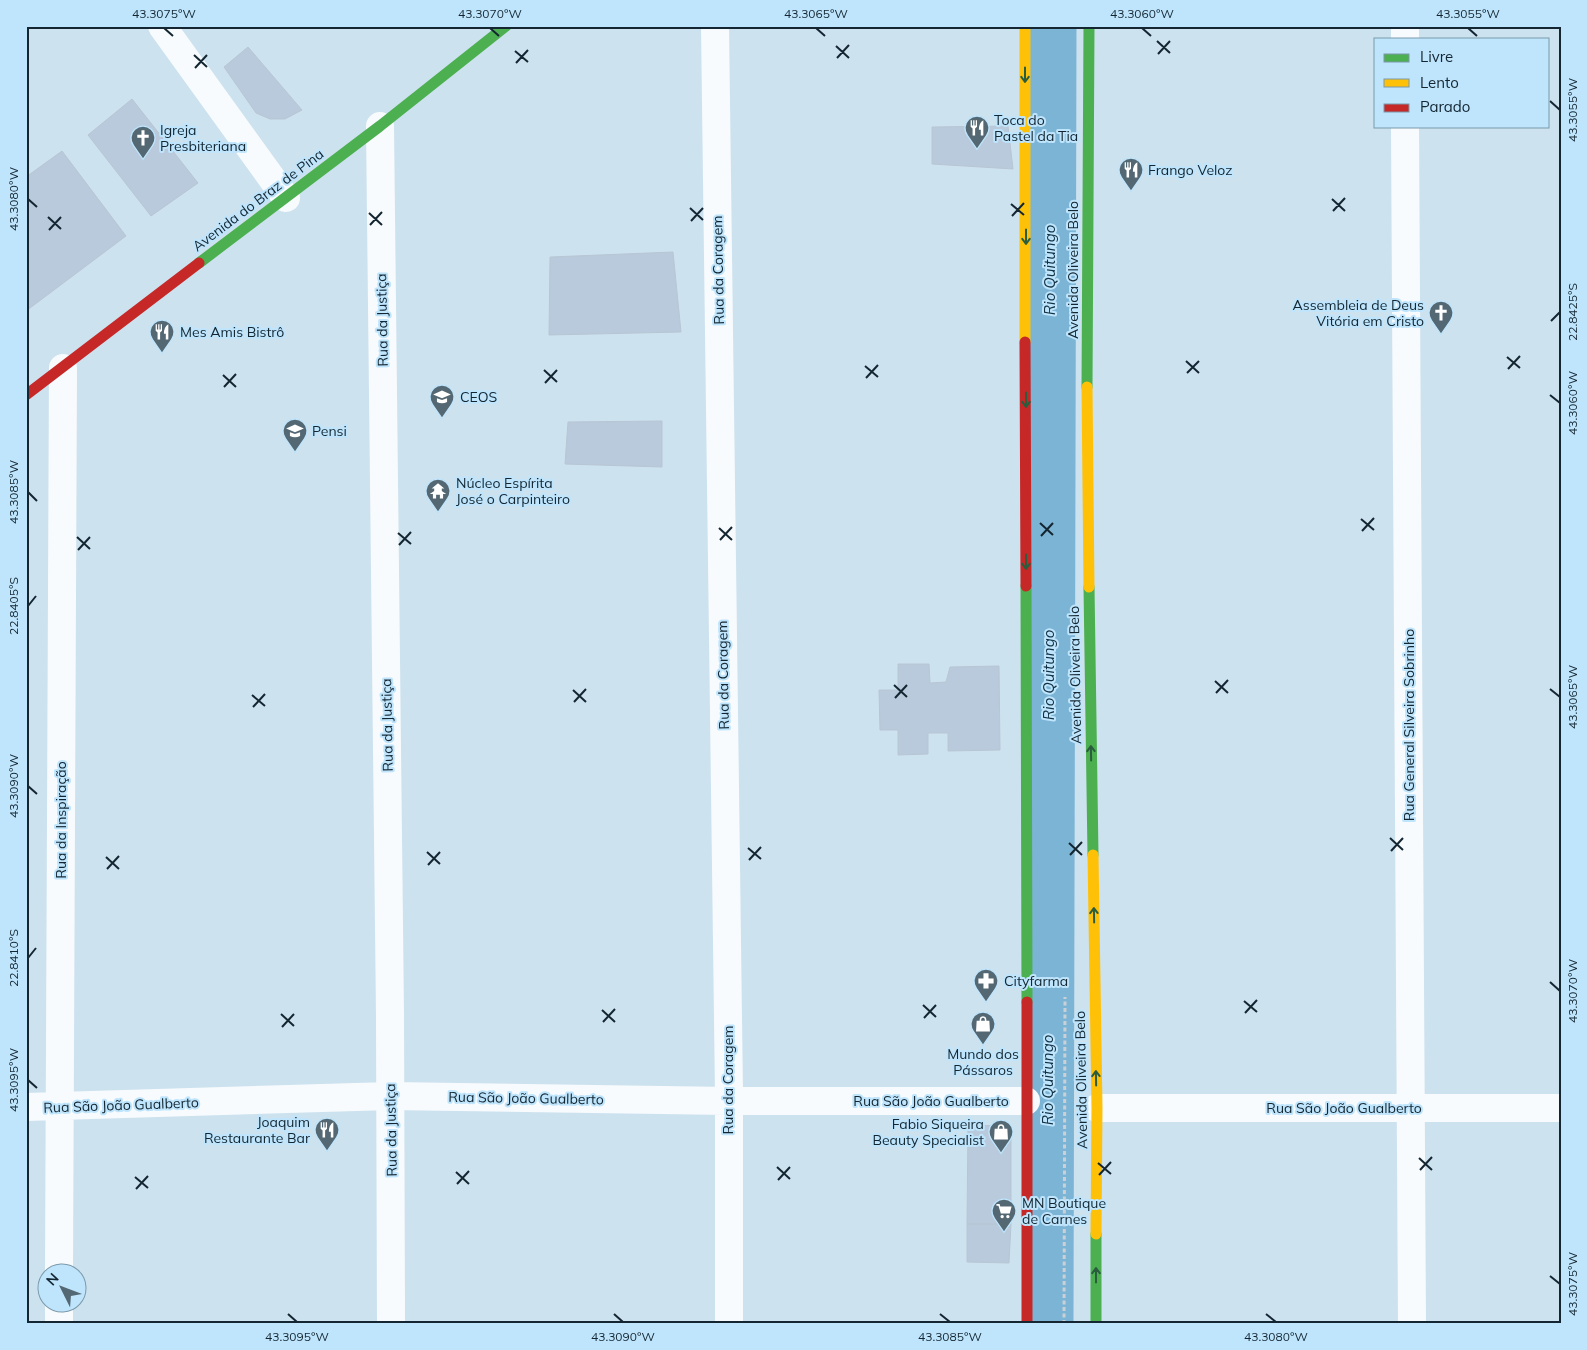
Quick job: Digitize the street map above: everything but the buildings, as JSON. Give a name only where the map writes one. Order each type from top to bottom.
[{"type":"street","points":[[162,26],[286,198]]},
{"type":"street","name":"Avenida do Braz de Pina","points":[[26,395],[380,126],[506,26]]},
{"type":"street","name":"Rua da Coragem","points":[[715,26],[729,1101],[729,1324]]},
{"type":"street","points":[[1025,26],[1027,1324]]},
{"type":"street","name":"Avenida Oliveira Belo","points":[[1090,26],[1087,475],[1097,1108],[1096,1324]]},
{"type":"street","name":"Rua da Justiça","points":[[380,126],[392,1217],[391,1324]]},
{"type":"street","name":"Rua General Silveira Sobrinho","points":[[1405,128],[1412,1324]]},
{"type":"street","name":"Rua da Inspiração","points":[[59,1262],[63,368]]},
{"type":"street","name":"Rua São João Gualberto","points":[[26,1107],[390,1096],[729,1101],[1026,1101]]},
{"type":"street","name":"Rua São João Gualberto","points":[[1097,1108],[1561,1108]]},
{"type":"path","points":[[1058,1073],[1064,1072]]},
{"type":"waterway","name":"Rio Quitungo","points":[[1048,1324],[1051,26]]},
{"type":"traffic: fast","points":[[199,263],[380,126],[506,26]]},
{"type":"traffic: fast","points":[[1087,387],[1089,26]]},
{"type":"traffic: fast","points":[[1026,586],[1027,1002]]},
{"type":"traffic: fast","points":[[1089,587],[1093,855]]},
{"type":"traffic: fast","points":[[1096,1234],[1096,1324]]},
{"type":"traffic: slow","points":[[1025,26],[1025,342]]},
{"type":"traffic: slow","points":[[1087,387],[1089,587]]},
{"type":"traffic: slow","points":[[1093,855],[1097,1108],[1096,1234]]},
{"type":"traffic: jam","points":[[26,395],[199,263]]},
{"type":"traffic: jam","points":[[1025,342],[1026,586]]},
{"type":"traffic: jam","points":[[1027,1002],[1027,1324]]},
{"type":"place","name":"Toca do Pastel da Tia","points":[[977,149]]},
{"type":"place","name":"Igreja Presbiteriana","points":[[143,159]]},
{"type":"place","name":"Frango Veloz","points":[[1131,191]]},
{"type":"place","name":"Assembleia de Deus Vitória em Cristo","points":[[1441,334]]},
{"type":"place","name":"Mes Amis Bistrô","points":[[162,353]]},
{"type":"place","name":"CEOS","points":[[442,418]]},
{"type":"place","name":"Pensi","points":[[295,452]]},
{"type":"place","name":"Núcleo Espírita José o Carpinteiro","points":[[438,512]]},
{"type":"place","name":"Cityfarma","points":[[986,1002]]},
{"type":"place","name":"Mundo dos Pássaros","points":[[983,1045]]},
{"type":"place","name":"Joaquim Restaurante Bar","points":[[327,1151]]},
{"type":"place","name":"Fabio Siqueira Beauty Specialist","points":[[1001,1153]]},
{"type":"place","name":"MN Boutique de Carnes","points":[[1004,1232]]}]
